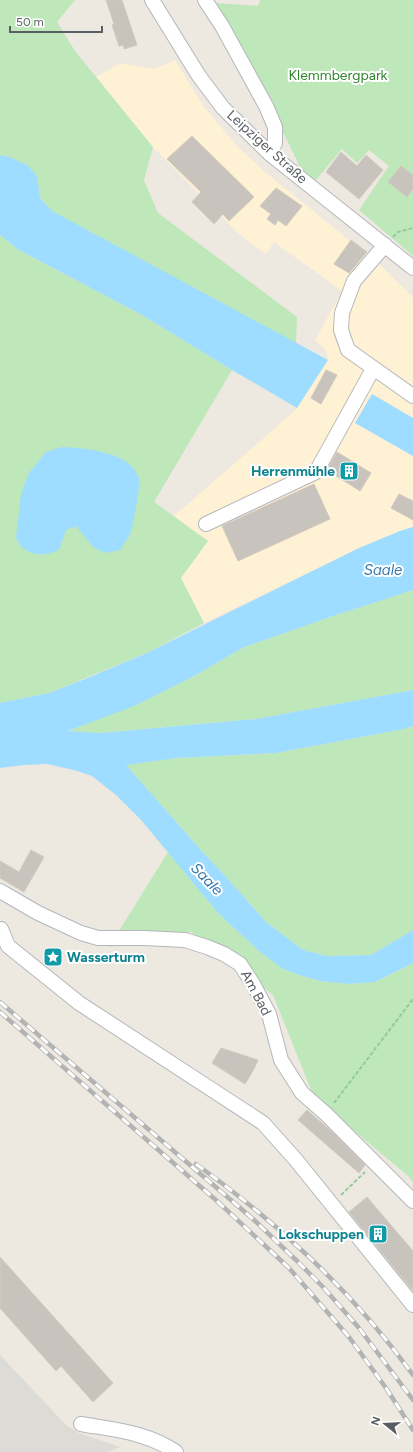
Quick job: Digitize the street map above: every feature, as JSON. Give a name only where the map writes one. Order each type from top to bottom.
[{"type":"street","name":"Leipziger Straße","points":[[152,0],[199,76],[223,108],[270,154],[413,268]]},
{"type":"street","points":[[205,0],[222,26],[266,106],[275,127],[275,144],[270,154]]},
{"type":"street","points":[[386,245],[354,281],[342,313],[341,330],[348,350],[413,396]]},
{"type":"street","points":[[206,524],[316,472],[373,369]]},
{"type":"street","name":"Am Bad","points":[[0,890],[38,913],[81,933],[98,938],[185,940],[224,954],[240,964],[253,984],[269,1014],[281,1060],[302,1093],[326,1114],[413,1201]]},
{"type":"street","points":[[1,929],[8,946],[79,1003],[263,1123],[296,1160],[413,1305]]},
{"type":"street","points":[[81,1424],[140,1434],[156,1440],[176,1452]]},
{"type":"path","points":[[386,245],[398,232],[413,228]]},
{"type":"path","points":[[326,1114],[413,1000]]},
{"type":"path","points":[[332,1204],[374,1163]]},
{"type":"shaded area","points":[[175,60],[204,107],[237,146],[266,173],[381,266],[413,297],[413,418],[372,394],[355,423],[413,456],[413,527],[359,548],[204,623],[180,578],[207,541],[174,516],[297,408],[328,360],[326,350],[315,340],[342,292],[274,242],[266,254],[238,233],[153,147],[96,77],[120,63],[154,69]]},
{"type":"shaded area","points":[[0,1355],[66,1425],[79,1433],[120,1447],[108,1452],[0,1452]]},
{"type":"green space","points":[[0,0],[75,0],[57,22],[75,51],[153,147],[144,180],[158,213],[297,317],[296,344],[51,211],[40,198],[37,176],[27,165],[10,157],[0,155]]},
{"type":"green space","name":"Klemmbergpark","points":[[260,0],[413,0],[413,256],[359,210],[389,166],[369,150],[357,163],[342,149],[315,181],[302,171],[250,64],[214,3],[258,6]]},
{"type":"green space","points":[[0,235],[19,250],[142,315],[232,370],[154,502],[208,541],[181,578],[204,623],[149,652],[49,693],[0,703]]},
{"type":"green space","points":[[413,590],[413,690],[256,719],[100,733],[67,732],[196,675],[242,648]]},
{"type":"green space","points":[[413,726],[413,930],[371,955],[327,956],[303,950],[266,922],[125,764],[177,758],[276,753],[404,729]]},
{"type":"green space","points":[[168,852],[218,913],[260,952],[283,969],[321,981],[348,984],[375,982],[413,963],[413,1182],[408,1176],[314,1097],[273,995],[191,932],[109,947]]},
{"type":"water","points":[[0,155],[10,157],[27,165],[37,176],[40,198],[52,211],[328,360],[297,408],[142,315],[19,250],[0,235]]},
{"type":"water","points":[[372,394],[413,418],[413,456],[355,423]]},
{"type":"water","points":[[62,447],[94,450],[116,457],[126,461],[138,476],[138,492],[132,528],[120,550],[105,553],[93,547],[76,526],[66,530],[59,550],[50,553],[31,553],[20,545],[16,538],[21,494],[29,473],[46,452]]},
{"type":"water","name":"Saale","points":[[413,527],[413,590],[242,648],[196,675],[134,706],[68,731],[100,733],[256,719],[413,690],[413,726],[404,729],[276,753],[177,758],[126,765],[266,922],[303,950],[327,956],[371,955],[413,930],[413,963],[375,982],[348,984],[321,981],[283,969],[260,952],[218,913],[142,821],[116,795],[92,776],[47,764],[0,768],[0,703],[49,693],[149,652],[359,548]]},
{"type":"building","points":[[106,0],[122,0],[137,45],[124,49],[123,45],[119,46]]},
{"type":"building","points":[[192,136],[254,197],[229,221],[223,214],[214,224],[192,202],[201,192],[167,159]]},
{"type":"building","points":[[341,152],[357,166],[366,155],[383,170],[359,199],[326,172]]},
{"type":"building","points":[[401,166],[413,175],[413,189],[407,197],[388,182]]},
{"type":"building","points":[[276,188],[302,206],[286,226],[278,220],[275,225],[267,219],[271,214],[260,206]]},
{"type":"building","points":[[351,240],[367,252],[349,273],[334,264]]},
{"type":"building","points":[[326,370],[337,375],[321,404],[311,398]]},
{"type":"building","name":"Herrenmühle","points":[[337,452],[371,473],[360,491],[327,470]]},
{"type":"building","points":[[314,484],[330,519],[238,561],[222,526]]},
{"type":"building","points":[[399,494],[413,501],[413,520],[391,508]]},
{"type":"building","points":[[31,850],[44,857],[24,892],[0,878],[0,861],[19,872]]},
{"type":"building","points":[[221,1048],[258,1060],[245,1084],[212,1063]]},
{"type":"building","points":[[307,1110],[332,1132],[365,1165],[359,1173],[298,1120]]},
{"type":"building","name":"Lokschuppen","points":[[367,1197],[413,1251],[413,1291],[349,1212]]},
{"type":"building","points":[[0,1257],[113,1383],[93,1402],[61,1366],[56,1371],[0,1308]]},
{"type":"railway","points":[[0,1002],[253,1219],[297,1261],[323,1287],[359,1328],[413,1400]]},
{"type":"railway","points":[[0,1012],[217,1201],[289,1268],[349,1337],[386,1388],[413,1430]]},
{"type":"railway","points":[[196,1164],[256,1210],[313,1261],[366,1316],[413,1375]]},
{"type":"place","name":"Herrenmühle","points":[[349,471]]},
{"type":"place","name":"Wasserturm","points":[[53,957]]},
{"type":"place","name":"Lokschuppen","points":[[378,1234]]}]
